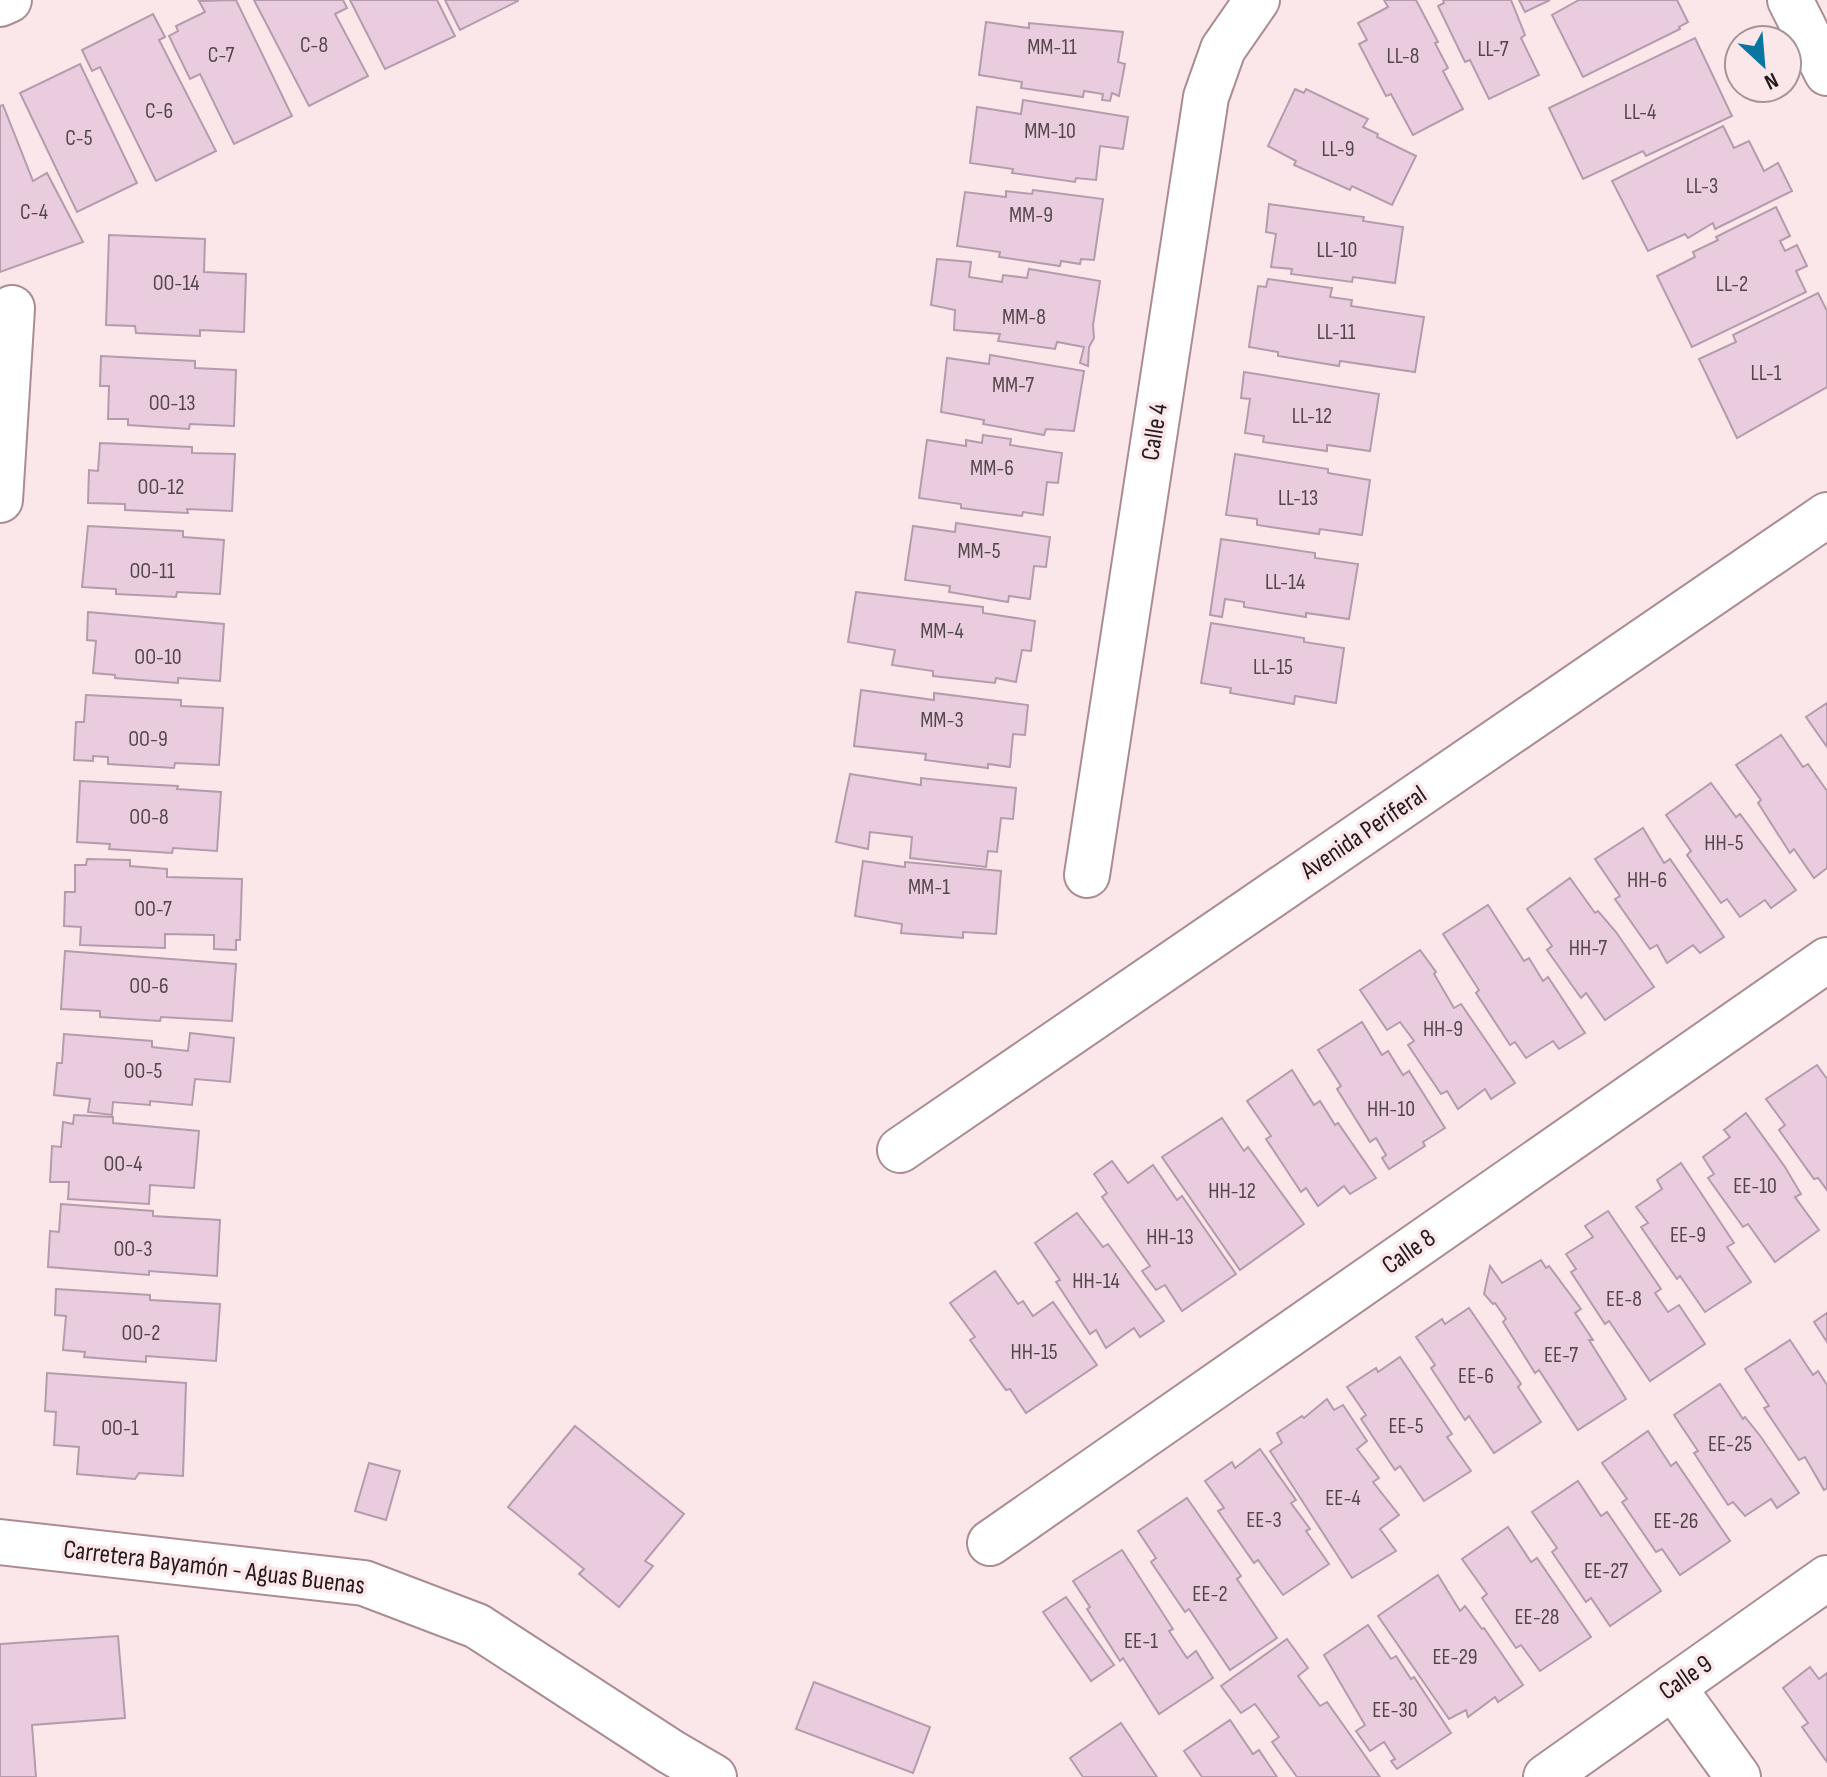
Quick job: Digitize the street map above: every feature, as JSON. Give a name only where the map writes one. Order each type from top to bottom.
[{"type":"street","points":[[0,4],[9,0]]},
{"type":"street","name":"Calle 4","points":[[1087,875],[1206,97],[1223,49],[1257,0]]},
{"type":"street","points":[[1790,0],[1827,73]]},
{"type":"street","points":[[0,500],[12,308]]},
{"type":"street","name":"Avenida Periferal","points":[[900,1150],[1827,515]]},
{"type":"street","name":"Calle 8","points":[[990,1543],[1827,960]]},
{"type":"street","name":"Carretera Bayamón - Aguas Buenas","points":[[0,1542],[364,1583],[477,1626],[714,1777]]},
{"type":"street","name":"Calle 9","points":[[1546,1777],[1827,1578]]},
{"type":"street","points":[[1673,1687],[1738,1777]]},
{"type":"building","points":[[236,0],[292,116],[234,144],[200,74],[190,79],[169,36],[178,31],[176,26],[205,12],[199,1]]},
{"type":"building","points":[[254,0],[343,0],[347,8],[335,14],[368,76],[309,106]]},
{"type":"building","points":[[350,0],[437,0],[455,36],[385,69]]},
{"type":"building","points":[[445,0],[518,0],[518,1],[460,30]]},
{"type":"building","points":[[1384,0],[1416,0],[1438,42],[1435,43],[1448,68],[1443,71],[1463,109],[1413,135],[1391,94],[1386,96],[1359,44],[1367,40],[1358,23],[1388,7]]},
{"type":"building","points":[[1443,0],[1511,0],[1525,35],[1521,38],[1539,75],[1489,99],[1470,60],[1465,62],[1438,6],[1444,3]]},
{"type":"building","points":[[1519,0],[1550,0],[1525,12]]},
{"type":"building","points":[[1579,0],[1677,0],[1688,22],[1680,29],[1583,77],[1552,15]]},
{"type":"building","points":[[153,14],[165,37],[159,40],[216,151],[156,181],[100,67],[92,71],[82,50]]},
{"type":"building","points":[[986,22],[1029,28],[1029,23],[1123,32],[1118,62],[1125,64],[1119,96],[1112,93],[1110,101],[1102,100],[1103,94],[1084,91],[1083,97],[1021,88],[1022,82],[979,75]]},
{"type":"building","points":[[1695,38],[1723,97],[1723,104],[1726,104],[1732,116],[1646,156],[1643,151],[1583,179],[1549,108]]},
{"type":"building","points":[[80,64],[137,183],[77,212],[20,93]]},
{"type":"building","points":[[1295,89],[1304,93],[1306,89],[1368,119],[1363,127],[1416,156],[1392,205],[1352,186],[1350,190],[1294,165],[1296,161],[1268,146]]},
{"type":"building","points":[[1023,100],[1128,117],[1123,149],[1100,146],[1096,180],[1076,178],[1075,182],[970,163],[977,107],[1021,114]]},
{"type":"building","points":[[3,105],[33,181],[47,173],[83,242],[0,272],[0,106]]},
{"type":"building","points":[[1723,126],[1734,148],[1749,141],[1764,171],[1778,163],[1792,191],[1715,229],[1713,223],[1688,238],[1685,234],[1648,251],[1612,181]]},
{"type":"building","points":[[1033,190],[1103,199],[1094,260],[1081,259],[1080,264],[1061,261],[1060,266],[999,257],[1000,252],[957,246],[965,192],[1006,197],[1006,191],[1032,194]]},
{"type":"building","points":[[1269,204],[1364,217],[1363,221],[1403,227],[1395,283],[1353,277],[1352,282],[1291,274],[1292,269],[1271,267],[1276,234],[1266,232]]},
{"type":"building","points":[[1776,207],[1790,236],[1780,241],[1785,251],[1797,245],[1807,266],[1796,271],[1806,292],[1692,347],[1657,276],[1695,257],[1693,252],[1718,240],[1716,237]]},
{"type":"building","points":[[109,235],[205,239],[204,272],[246,274],[244,332],[200,330],[200,336],[136,333],[135,326],[106,325]]},
{"type":"building","points":[[937,259],[971,262],[969,277],[1002,282],[1003,275],[1027,278],[1029,269],[1100,281],[1088,366],[1080,363],[1084,347],[1057,342],[1055,349],[998,341],[1000,334],[954,330],[955,310],[931,305]]},
{"type":"building","points":[[1268,279],[1332,288],[1330,297],[1352,300],[1351,306],[1424,317],[1415,372],[1340,361],[1339,366],[1278,356],[1278,352],[1249,347],[1258,286],[1266,287]]},
{"type":"building","points":[[1818,293],[1827,311],[1827,387],[1737,438],[1699,359],[1736,342],[1733,335]]},
{"type":"building","points":[[990,355],[1084,371],[1074,431],[1046,429],[1044,435],[983,424],[984,420],[941,412],[947,358],[989,364]]},
{"type":"building","points":[[101,356],[195,361],[195,368],[236,370],[234,426],[190,424],[189,429],[128,425],[128,419],[108,419],[109,386],[100,386]]},
{"type":"building","points":[[1244,372],[1379,394],[1370,451],[1327,445],[1327,451],[1263,442],[1264,436],[1245,433],[1250,399],[1241,398]]},
{"type":"building","points":[[983,435],[1011,439],[1010,445],[1062,453],[1058,483],[1047,482],[1043,515],[1023,512],[1022,516],[961,508],[961,504],[919,498],[927,440],[966,446],[966,440],[982,443]]},
{"type":"building","points":[[100,443],[192,447],[192,453],[235,454],[232,511],[187,509],[188,513],[125,510],[125,504],[88,503],[89,470],[98,471]]},
{"type":"building","points":[[1235,454],[1328,469],[1328,473],[1370,480],[1362,535],[1320,529],[1319,534],[1257,525],[1257,519],[1226,515]]},
{"type":"building","points":[[956,523],[1050,537],[1046,567],[1034,566],[1030,599],[1009,596],[1008,602],[949,592],[950,586],[905,580],[913,526],[955,532]]},
{"type":"building","points":[[88,526],[183,531],[183,537],[224,540],[220,594],[177,592],[176,597],[116,594],[116,589],[82,587]]},
{"type":"building","points":[[1221,539],[1315,553],[1315,558],[1358,564],[1349,619],[1306,613],[1306,617],[1244,607],[1244,602],[1225,599],[1222,617],[1210,615]]},
{"type":"building","points":[[856,592],[983,607],[983,613],[1035,621],[1031,651],[1022,650],[1016,682],[996,678],[995,683],[933,676],[933,671],[892,665],[895,650],[848,642]]},
{"type":"building","points":[[88,612],[224,624],[220,681],[178,678],[178,683],[93,673],[96,641],[87,640]]},
{"type":"building","points":[[1211,623],[1304,638],[1304,642],[1344,648],[1336,703],[1295,696],[1294,704],[1230,693],[1231,688],[1201,683]]},
{"type":"building","points":[[861,690],[934,700],[934,693],[1028,705],[1025,735],[1013,734],[1010,767],[988,764],[988,768],[925,760],[926,754],[854,746]]},
{"type":"building","points":[[86,695],[181,700],[181,706],[223,708],[219,765],[175,763],[174,768],[108,764],[108,757],[93,756],[93,761],[74,760],[76,722],[84,722]]},
{"type":"building","points":[[1827,703],[1827,747],[1806,717]]},
{"type":"building","points":[[1781,735],[1803,767],[1808,764],[1827,791],[1827,868],[1814,878],[1794,849],[1790,853],[1758,803],[1761,800],[1736,765]]},
{"type":"building","points":[[850,774],[921,785],[921,778],[1016,788],[1013,819],[1001,818],[997,852],[988,851],[986,867],[910,858],[912,837],[870,832],[868,849],[836,842]]},
{"type":"building","points":[[80,781],[178,786],[177,789],[221,792],[217,851],[173,848],[172,853],[109,849],[110,844],[77,842]]},
{"type":"building","points":[[1711,783],[1736,817],[1740,814],[1796,890],[1771,908],[1765,900],[1740,917],[1727,899],[1721,903],[1687,855],[1691,851],[1666,815]]},
{"type":"building","points":[[1643,828],[1664,863],[1670,859],[1724,937],[1700,953],[1693,945],[1667,963],[1657,945],[1650,949],[1615,899],[1620,896],[1595,859]]},
{"type":"building","points":[[87,859],[130,860],[130,866],[167,869],[167,877],[242,879],[240,940],[236,940],[236,950],[214,949],[214,935],[165,934],[165,948],[80,945],[81,927],[64,926],[65,892],[75,892],[75,865],[86,865]]},
{"type":"building","points":[[863,861],[905,867],[905,862],[1001,871],[996,934],[963,932],[963,938],[901,933],[902,924],[855,916]]},
{"type":"building","points":[[1570,878],[1595,913],[1598,911],[1616,932],[1654,987],[1605,1020],[1586,993],[1581,998],[1547,950],[1552,946],[1527,909]]},
{"type":"building","points":[[1488,905],[1524,961],[1529,958],[1543,981],[1548,977],[1585,1033],[1559,1049],[1553,1041],[1526,1058],[1515,1042],[1510,1045],[1443,934]]},
{"type":"building","points":[[1420,950],[1436,972],[1434,974],[1454,1008],[1461,1004],[1515,1083],[1491,1099],[1485,1089],[1458,1109],[1447,1091],[1441,1094],[1408,1045],[1414,1041],[1400,1022],[1387,1030],[1360,990]]},
{"type":"building","points":[[65,951],[236,964],[232,1021],[100,1017],[100,1011],[61,1009]]},
{"type":"building","points":[[1362,1022],[1382,1055],[1388,1051],[1403,1075],[1409,1071],[1445,1128],[1423,1142],[1425,1146],[1389,1169],[1382,1158],[1386,1155],[1376,1138],[1370,1142],[1337,1089],[1341,1086],[1318,1050]]},
{"type":"building","points":[[190,1033],[234,1038],[230,1082],[195,1079],[192,1105],[150,1101],[150,1105],[113,1102],[112,1115],[88,1112],[90,1099],[54,1095],[57,1063],[62,1063],[64,1034],[152,1041],[152,1047],[188,1051]]},
{"type":"building","points":[[1817,1065],[1827,1079],[1827,1190],[1818,1178],[1814,1179],[1779,1130],[1785,1125],[1766,1099]]},
{"type":"building","points":[[1292,1070],[1314,1105],[1320,1101],[1376,1178],[1350,1194],[1344,1186],[1318,1206],[1306,1188],[1301,1192],[1266,1139],[1271,1136],[1247,1101]]},
{"type":"building","points":[[1746,1113],[1785,1167],[1801,1194],[1795,1197],[1819,1230],[1775,1262],[1748,1224],[1743,1227],[1708,1178],[1714,1174],[1703,1157],[1730,1137],[1724,1130]]},
{"type":"building","points":[[74,1115],[113,1117],[113,1123],[199,1131],[194,1188],[150,1185],[149,1204],[68,1199],[69,1182],[50,1182],[52,1146],[61,1147],[63,1122],[73,1124]]},
{"type":"building","points":[[1222,1118],[1244,1151],[1248,1147],[1304,1224],[1240,1270],[1162,1157]]},
{"type":"building","points":[[1112,1161],[1128,1183],[1153,1165],[1177,1200],[1182,1196],[1236,1274],[1182,1311],[1165,1285],[1156,1290],[1142,1271],[1150,1266],[1102,1197],[1107,1193],[1094,1174]]},
{"type":"building","points":[[1681,1163],[1734,1243],[1727,1247],[1751,1282],[1705,1312],[1680,1276],[1677,1279],[1641,1227],[1648,1223],[1636,1207],[1662,1189],[1657,1180]]},
{"type":"building","points":[[61,1204],[153,1211],[153,1216],[220,1220],[217,1276],[149,1271],[149,1275],[48,1267],[50,1231],[59,1232]]},
{"type":"building","points":[[1608,1211],[1661,1289],[1655,1293],[1668,1312],[1679,1305],[1705,1344],[1650,1381],[1609,1321],[1605,1324],[1571,1272],[1576,1269],[1566,1254],[1593,1237],[1585,1226]]},
{"type":"building","points":[[1077,1213],[1103,1247],[1108,1244],[1164,1321],[1140,1337],[1134,1328],[1106,1348],[1096,1330],[1090,1334],[1035,1243]]},
{"type":"building","points":[[1541,1260],[1546,1268],[1549,1266],[1581,1309],[1575,1313],[1626,1399],[1578,1430],[1539,1370],[1535,1373],[1503,1322],[1506,1319],[1495,1303],[1484,1294],[1490,1266],[1502,1283]]},
{"type":"building","points":[[995,1271],[1018,1304],[1023,1301],[1033,1316],[1053,1302],[1097,1365],[1026,1413],[970,1340],[975,1337],[950,1303]]},
{"type":"building","points":[[56,1289],[150,1295],[150,1300],[220,1304],[216,1361],[146,1356],[146,1362],[84,1357],[85,1352],[63,1350],[66,1316],[55,1315]]},
{"type":"building","points":[[1469,1308],[1521,1384],[1518,1387],[1541,1422],[1494,1453],[1469,1416],[1465,1420],[1431,1368],[1435,1365],[1416,1337],[1442,1319],[1445,1324]]},
{"type":"building","points":[[1827,1313],[1827,1342],[1814,1322]]},
{"type":"building","points":[[1790,1340],[1813,1375],[1818,1371],[1827,1385],[1827,1488],[1824,1490],[1805,1457],[1799,1460],[1764,1408],[1769,1406],[1745,1369]]},
{"type":"building","points":[[1400,1357],[1452,1434],[1447,1437],[1471,1471],[1424,1501],[1400,1466],[1395,1470],[1361,1419],[1366,1415],[1347,1387]]},
{"type":"building","points":[[47,1373],[186,1383],[183,1476],[139,1473],[135,1479],[77,1474],[79,1447],[54,1445],[56,1412],[45,1411]]},
{"type":"building","points":[[1720,1384],[1799,1493],[1777,1508],[1771,1499],[1745,1516],[1733,1502],[1728,1505],[1694,1453],[1698,1451],[1674,1415]]},
{"type":"building","points":[[1327,1399],[1334,1410],[1343,1405],[1367,1441],[1357,1449],[1379,1478],[1373,1482],[1399,1515],[1380,1529],[1396,1551],[1352,1578],[1270,1451],[1282,1443],[1277,1433],[1302,1416],[1304,1418]]},
{"type":"building","points":[[575,1426],[684,1514],[645,1561],[653,1566],[619,1607],[579,1574],[584,1569],[508,1507]]},
{"type":"building","points":[[1648,1431],[1671,1466],[1676,1462],[1730,1541],[1680,1575],[1662,1549],[1656,1552],[1622,1502],[1627,1499],[1602,1463]]},
{"type":"building","points":[[1260,1449],[1296,1500],[1291,1503],[1329,1564],[1283,1595],[1258,1560],[1254,1563],[1218,1511],[1224,1508],[1205,1481],[1232,1462],[1235,1468]]},
{"type":"building","points":[[369,1463],[400,1471],[386,1520],[355,1511]]},
{"type":"building","points":[[1578,1481],[1601,1516],[1607,1512],[1661,1591],[1610,1626],[1591,1598],[1586,1602],[1552,1552],[1557,1548],[1532,1512]]},
{"type":"building","points":[[1187,1498],[1241,1576],[1237,1579],[1277,1638],[1230,1670],[1189,1609],[1185,1612],[1151,1562],[1156,1558],[1138,1531]]},
{"type":"building","points":[[1508,1527],[1531,1562],[1537,1558],[1591,1637],[1540,1671],[1521,1645],[1516,1648],[1482,1598],[1487,1594],[1462,1559]]},
{"type":"building","points":[[1122,1550],[1173,1629],[1169,1631],[1187,1658],[1196,1651],[1213,1678],[1159,1714],[1123,1658],[1120,1661],[1073,1581]]},
{"type":"building","points":[[1438,1575],[1460,1611],[1465,1606],[1484,1628],[1523,1685],[1498,1702],[1495,1697],[1468,1717],[1466,1710],[1449,1719],[1378,1616]]},
{"type":"building","points":[[1066,1597],[1114,1665],[1091,1681],[1043,1612]]},
{"type":"building","points":[[1368,1625],[1391,1659],[1396,1656],[1411,1679],[1414,1677],[1451,1733],[1397,1769],[1391,1761],[1395,1759],[1384,1742],[1370,1751],[1356,1731],[1365,1725],[1324,1655]]},
{"type":"building","points":[[118,1636],[125,1718],[32,1725],[36,1777],[0,1777],[0,1644]]},
{"type":"building","points":[[1287,1639],[1308,1668],[1298,1676],[1320,1706],[1327,1702],[1380,1777],[1297,1777],[1272,1742],[1279,1737],[1255,1704],[1241,1713],[1221,1686]]},
{"type":"building","points":[[1810,1667],[1819,1679],[1827,1673],[1827,1762],[1802,1727],[1808,1723],[1783,1688]]},
{"type":"building","points":[[814,1682],[930,1727],[913,1773],[796,1729]]},
{"type":"building","points":[[1230,1720],[1253,1754],[1259,1750],[1277,1777],[1202,1777],[1184,1751]]},
{"type":"building","points":[[1121,1723],[1157,1777],[1083,1777],[1070,1758]]}]
